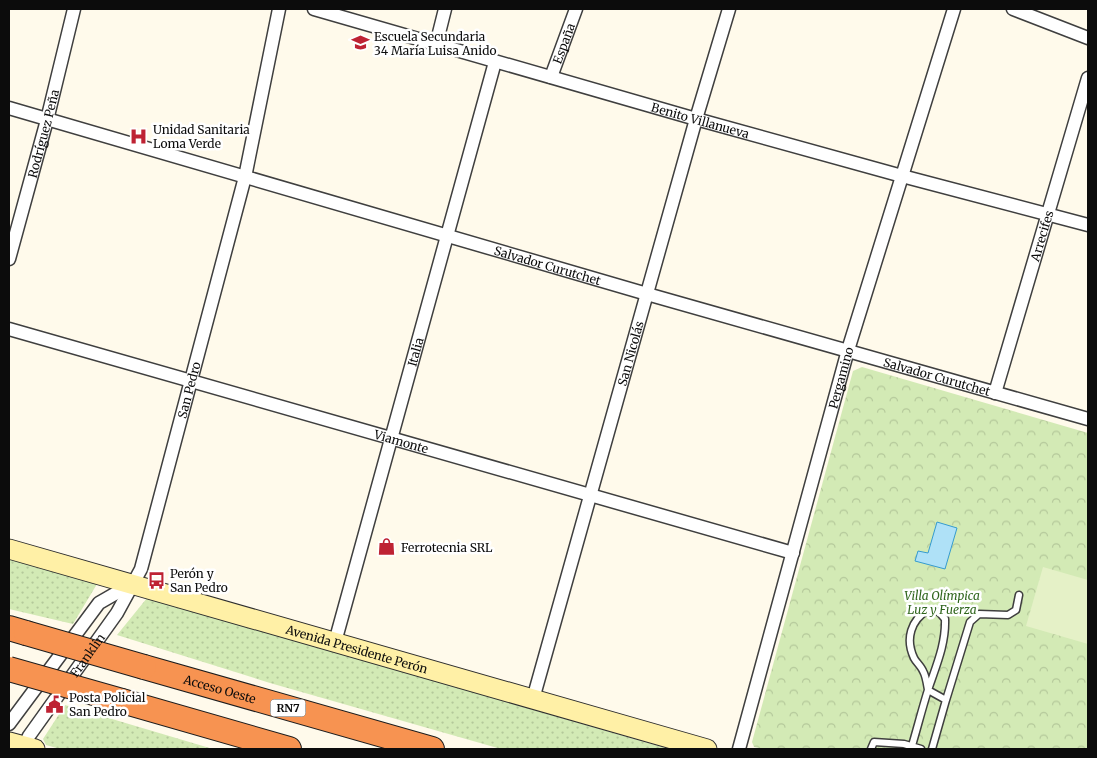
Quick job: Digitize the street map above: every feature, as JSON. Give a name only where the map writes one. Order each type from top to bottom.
[{"type":"highway","name":"Acceso Oeste","points":[[18,630],[432,749]]},
{"type":"highway","points":[[9,669],[289,749]]},
{"type":"street","name":"Rodríguez Peña","points":[[9,259],[47,120],[74,9]]},
{"type":"street","name":"San Pedro","points":[[132,584],[141,569],[245,177],[279,9]]},
{"type":"street","name":"Benito Villanueva","points":[[314,9],[696,119],[1088,225]]},
{"type":"street","points":[[436,45],[445,9]]},
{"type":"street","name":"España","points":[[551,77],[576,9]]},
{"type":"street","name":"San Nicolás","points":[[533,699],[592,495],[646,294],[729,9]]},
{"type":"street","name":"Pergamino","points":[[739,749],[848,350],[954,9]]},
{"type":"street","points":[[1013,9],[1088,38]]},
{"type":"street","name":"Italia","points":[[336,642],[494,62]]},
{"type":"street","name":"Arrecifes","points":[[995,393],[1088,78]]},
{"type":"street","name":"Salvador Curutchet","points":[[9,108],[646,294],[1088,419]]},
{"type":"street","name":"Viamonte","points":[[9,329],[793,553]]},
{"type":"street","name":"Avenida Presidente Perón","points":[[9,549],[706,749]]},
{"type":"street","points":[[9,724],[99,603],[132,584]]},
{"type":"street","name":"Franklin","points":[[23,747],[117,613],[132,584]]},
{"type":"lane","points":[[932,749],[970,622],[979,614],[1008,615],[1016,610],[1020,595]]},
{"type":"lane","points":[[912,748],[928,690],[945,633],[945,619],[939,612],[928,610],[918,615],[912,624],[910,638],[914,657],[923,670],[928,690],[946,700]]},
{"type":"lane","points":[[871,749],[874,742],[921,749]]},
{"type":"green space","name":"Villa Olímpica Luz y Fuerza","points":[[862,367],[1088,433],[1088,749],[764,749],[754,747],[752,742],[853,371]]},
{"type":"green space","points":[[9,559],[97,584],[73,624],[9,609]]},
{"type":"green space","points":[[1043,567],[1088,580],[1088,644],[1026,626]]},
{"type":"green space","points":[[147,598],[669,749],[501,749],[270,683],[117,635]]},
{"type":"green space","points":[[65,705],[213,749],[60,749],[46,745],[43,739]]},
{"type":"water","points":[[937,522],[957,528],[945,569],[915,561],[918,551],[928,553]]},
{"type":"place","name":"Escuela Secundaria 34 María Luisa Anido","points":[[360,43]]},
{"type":"place","name":"Unidad Sanitaria Loma Verde","points":[[139,136]]},
{"type":"place","name":"Ferrotecnia SRL","points":[[387,547]]},
{"type":"place","name":"Perón y San Pedro","points":[[156,580]]},
{"type":"place","name":"Posta Policial San Pedro","points":[[55,704]]}]
